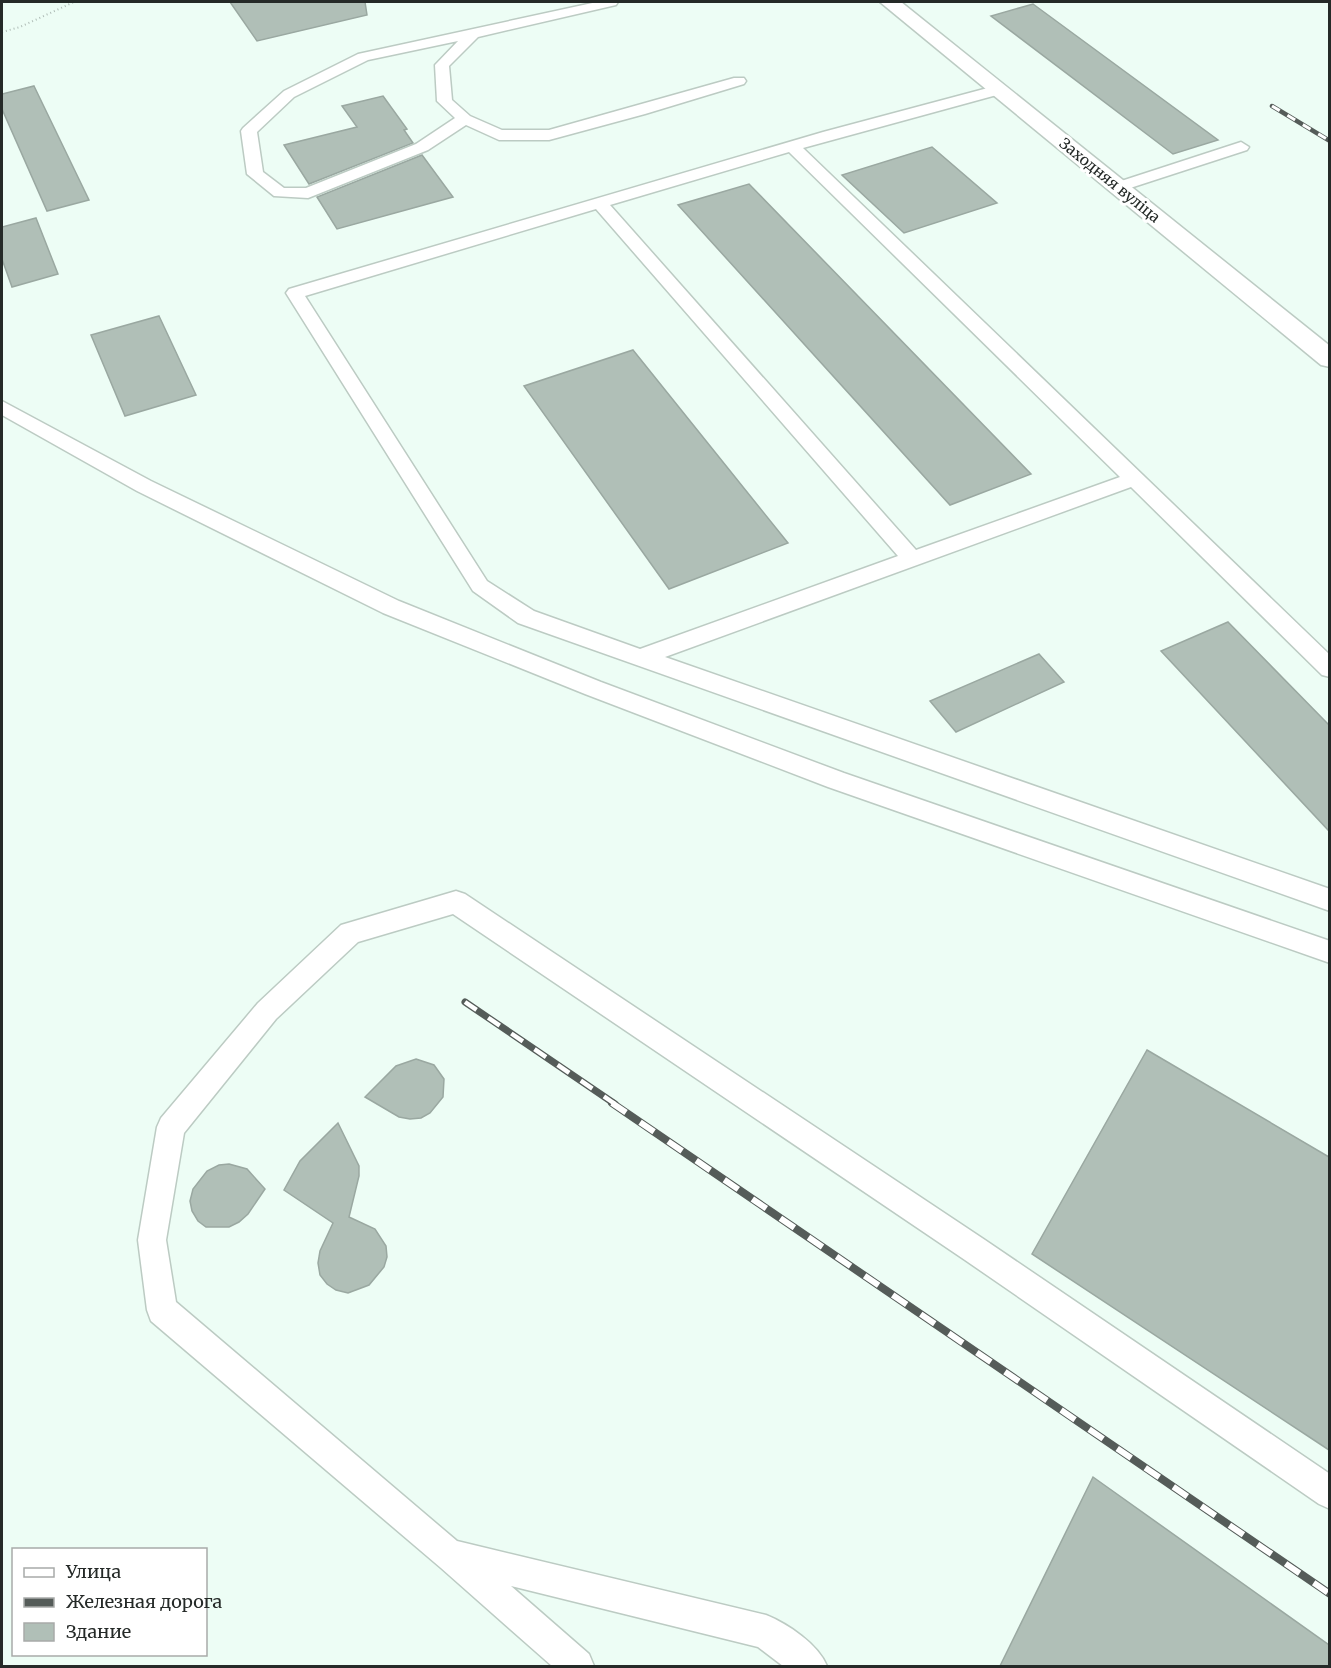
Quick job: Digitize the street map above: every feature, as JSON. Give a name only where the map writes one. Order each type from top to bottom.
[{"type":"street","name":"Заходняя вуліца","points":[[890,2],[1329,359]]},
{"type":"lane","points":[[465,119],[422,147],[308,193],[280,193],[255,174],[249,131],[289,94],[363,57],[579,11],[611,2]]},
{"type":"lane","points":[[474,33],[442,65],[445,101],[465,119],[499,135],[549,135],[739,81]]},
{"type":"lane","points":[[999,90],[792,146],[295,293],[480,586],[526,617],[1329,900]]},
{"type":"lane","points":[[792,146],[1329,669]]},
{"type":"lane","points":[[1118,187],[1241,147]]},
{"type":"lane","points":[[599,203],[912,559]]},
{"type":"lane","points":[[2,407],[144,486],[391,607],[593,688],[836,780],[1329,952]]},
{"type":"lane","points":[[641,657],[1134,479]]},
{"type":"lane","points":[[578,1666],[162,1310],[152,1240],[171,1127],[267,1011],[350,933],[456,902],[965,1244],[1329,1493]]},
{"type":"lane","points":[[449,1555],[766,1632],[810,1666]]},
{"type":"path","points":[[2,32],[20,27],[74,2]]},
{"type":"building","points":[[230,2],[365,2],[367,15],[257,41]]},
{"type":"building","points":[[1033,4],[1218,140],[1173,154],[991,16]]},
{"type":"building","points":[[34,86],[89,200],[47,211],[2,109],[2,94]]},
{"type":"building","points":[[383,96],[407,129],[404,130],[413,143],[309,184],[284,145],[357,127],[342,106]]},
{"type":"building","points":[[932,147],[997,203],[904,233],[842,175]]},
{"type":"building","points":[[422,155],[453,197],[337,229],[317,197]]},
{"type":"building","points":[[749,184],[1031,474],[950,505],[678,205]]},
{"type":"building","points":[[36,218],[58,274],[12,287],[2,259],[2,227]]},
{"type":"building","points":[[159,316],[196,395],[125,416],[91,335]]},
{"type":"building","points":[[633,350],[788,543],[669,589],[524,386]]},
{"type":"building","points":[[1228,622],[1329,725],[1329,831],[1161,651]]},
{"type":"building","points":[[1039,654],[1064,682],[956,732],[930,701]]},
{"type":"building","points":[[1147,1050],[1329,1157],[1329,1450],[1032,1254]]},
{"type":"building","points":[[416,1059],[434,1065],[444,1079],[443,1097],[430,1113],[421,1118],[399,1117],[365,1097],[396,1066]]},
{"type":"building","points":[[338,1123],[359,1166],[359,1176],[349,1217],[375,1229],[386,1246],[387,1257],[384,1267],[369,1285],[348,1293],[336,1290],[320,1275],[318,1263],[320,1251],[333,1223],[284,1190],[300,1161]]},
{"type":"building","points":[[229,1164],[247,1169],[265,1189],[248,1214],[239,1222],[229,1227],[206,1227],[198,1221],[192,1211],[190,1201],[193,1189],[207,1171],[219,1165]]},
{"type":"building","points":[[1093,1477],[1329,1645],[1329,1666],[1000,1666]]},
{"type":"railway","points":[[1272,106],[1330,141]]},
{"type":"railway","points":[[465,1002],[615,1104]]},
{"type":"railway","points":[[612,1103],[1330,1594]]}]
